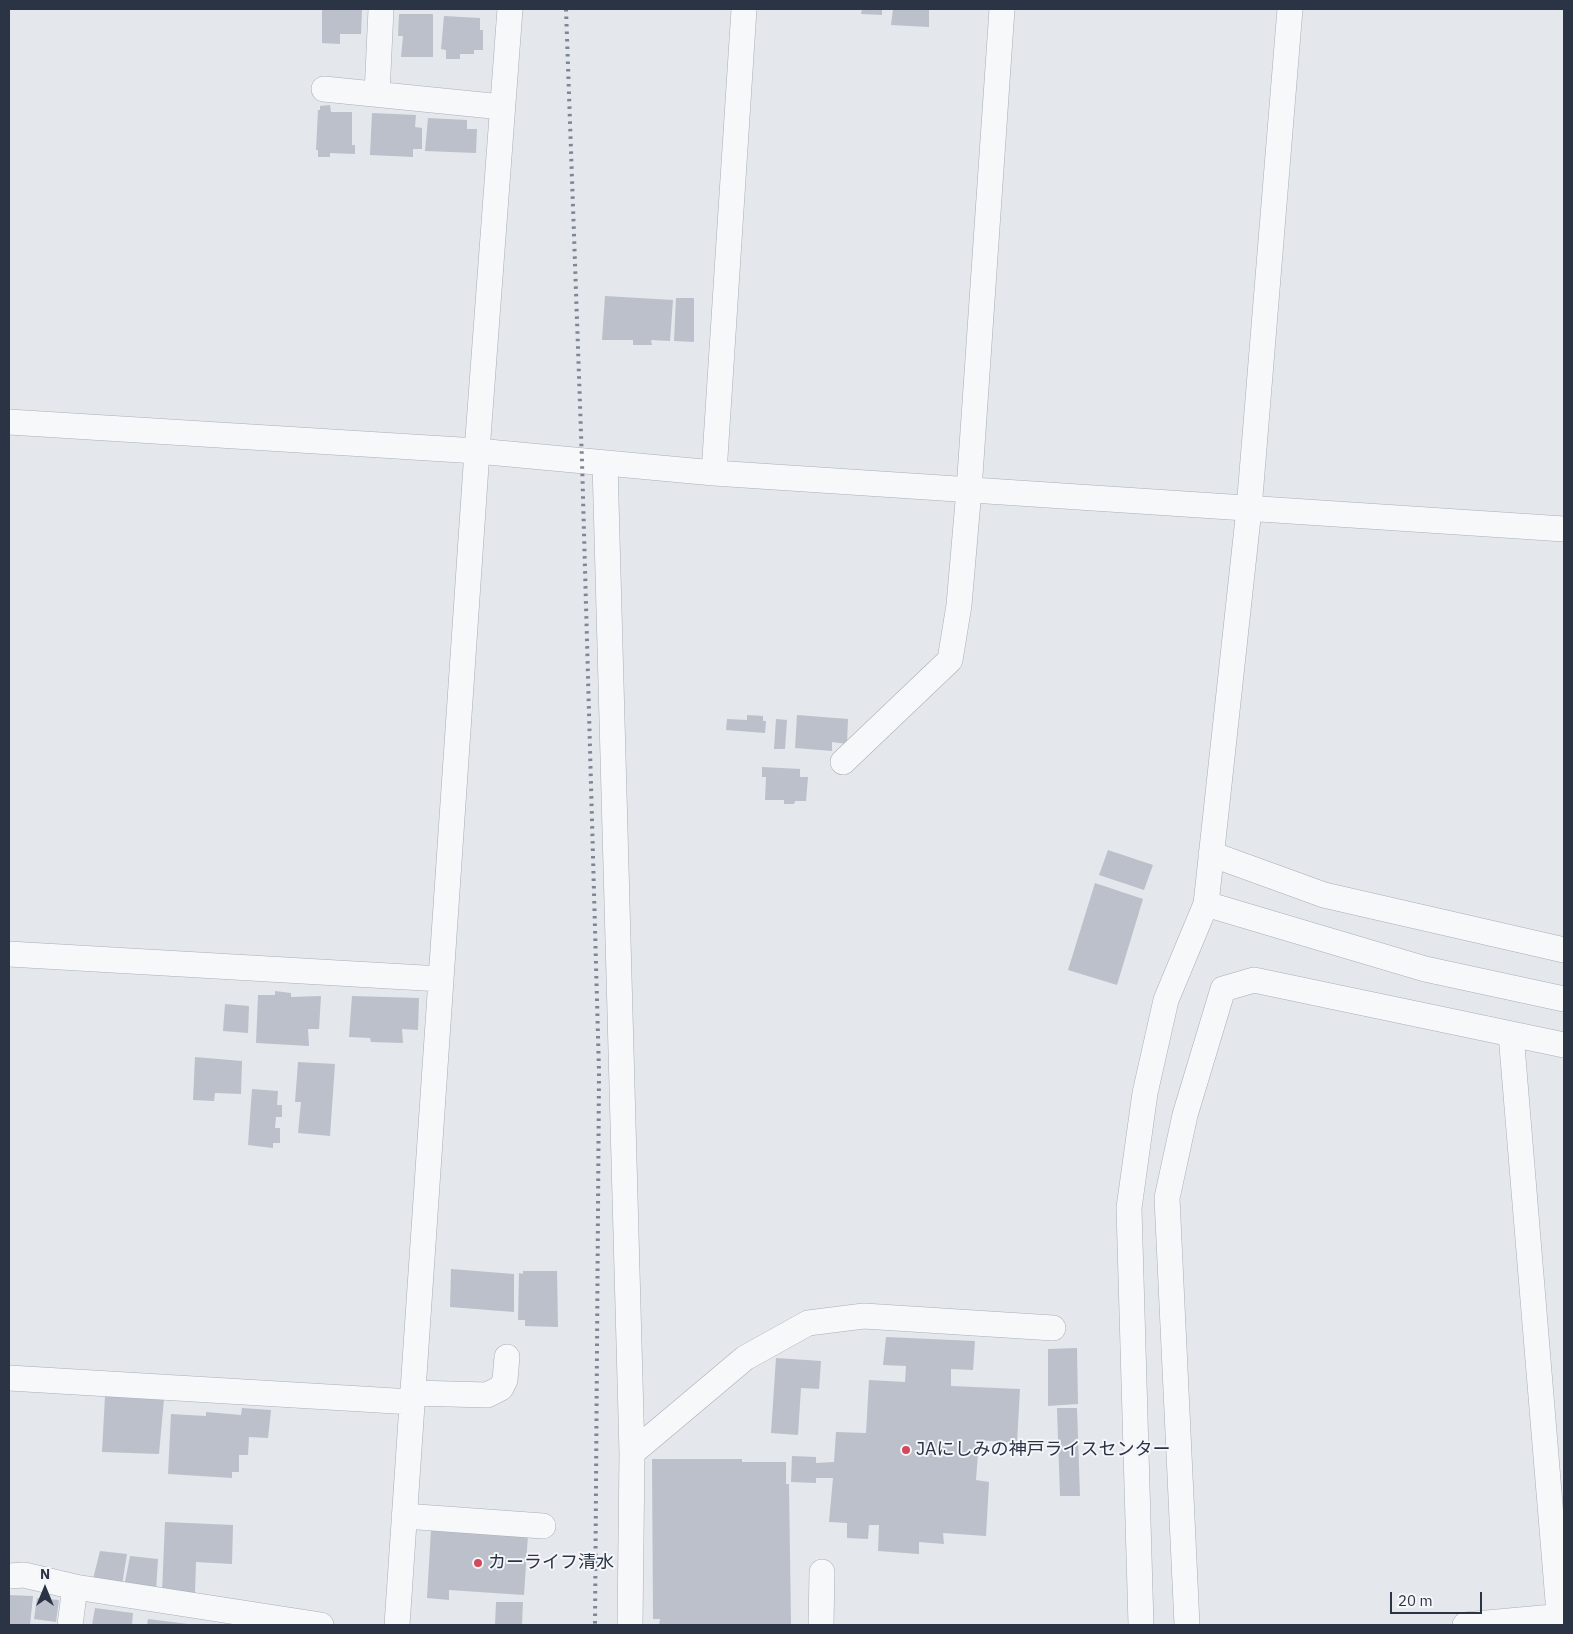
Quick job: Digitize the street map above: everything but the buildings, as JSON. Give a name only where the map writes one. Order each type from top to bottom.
[{"type":"street","points":[[377,94],[381,9]]},
{"type":"street","points":[[397,1625],[477,451],[510,9]]},
{"type":"street","points":[[714,473],[744,9]]},
{"type":"street","points":[[843,762],[950,660],[959,605],[969,490],[1002,9]]},
{"type":"street","points":[[1141,1625],[1129,1208],[1145,1093],[1166,1000],[1206,904],[1250,509],[1290,9]]},
{"type":"street","points":[[324,89],[502,107]]},
{"type":"street","points":[[9,422],[477,451],[714,473],[1564,529]]},
{"type":"street","points":[[605,463],[632,1453],[630,1625]]},
{"type":"street","points":[[1211,854],[1324,896],[1564,950]]},
{"type":"street","points":[[1206,904],[1425,969],[1564,999]]},
{"type":"street","points":[[9,954],[441,979]]},
{"type":"street","points":[[1187,1625],[1167,1198],[1185,1115],[1222,989],[1254,980],[1564,1045]]},
{"type":"street","points":[[1465,1625],[1561,1619],[1510,1034]]},
{"type":"street","points":[[632,1453],[745,1358],[808,1323],[864,1316],[1053,1328]]},
{"type":"street","points":[[9,1378],[412,1397],[487,1395],[501,1388],[505,1380],[507,1357]]},
{"type":"street","points":[[404,1516],[543,1526]]},
{"type":"street","points":[[821,1625],[822,1572]]},
{"type":"street","points":[[9,1576],[24,1575],[75,1587],[321,1625]]},
{"type":"street","points":[[70,1625],[75,1587]]},
{"type":"railway","points":[[566,9],[582,461],[599,1072],[595,1625]]},
{"type":"place","name":"JAにしみの神戸ライスセンター","points":[[906,1450]]},
{"type":"place","name":"カーライフ清水","points":[[478,1563]]}]
